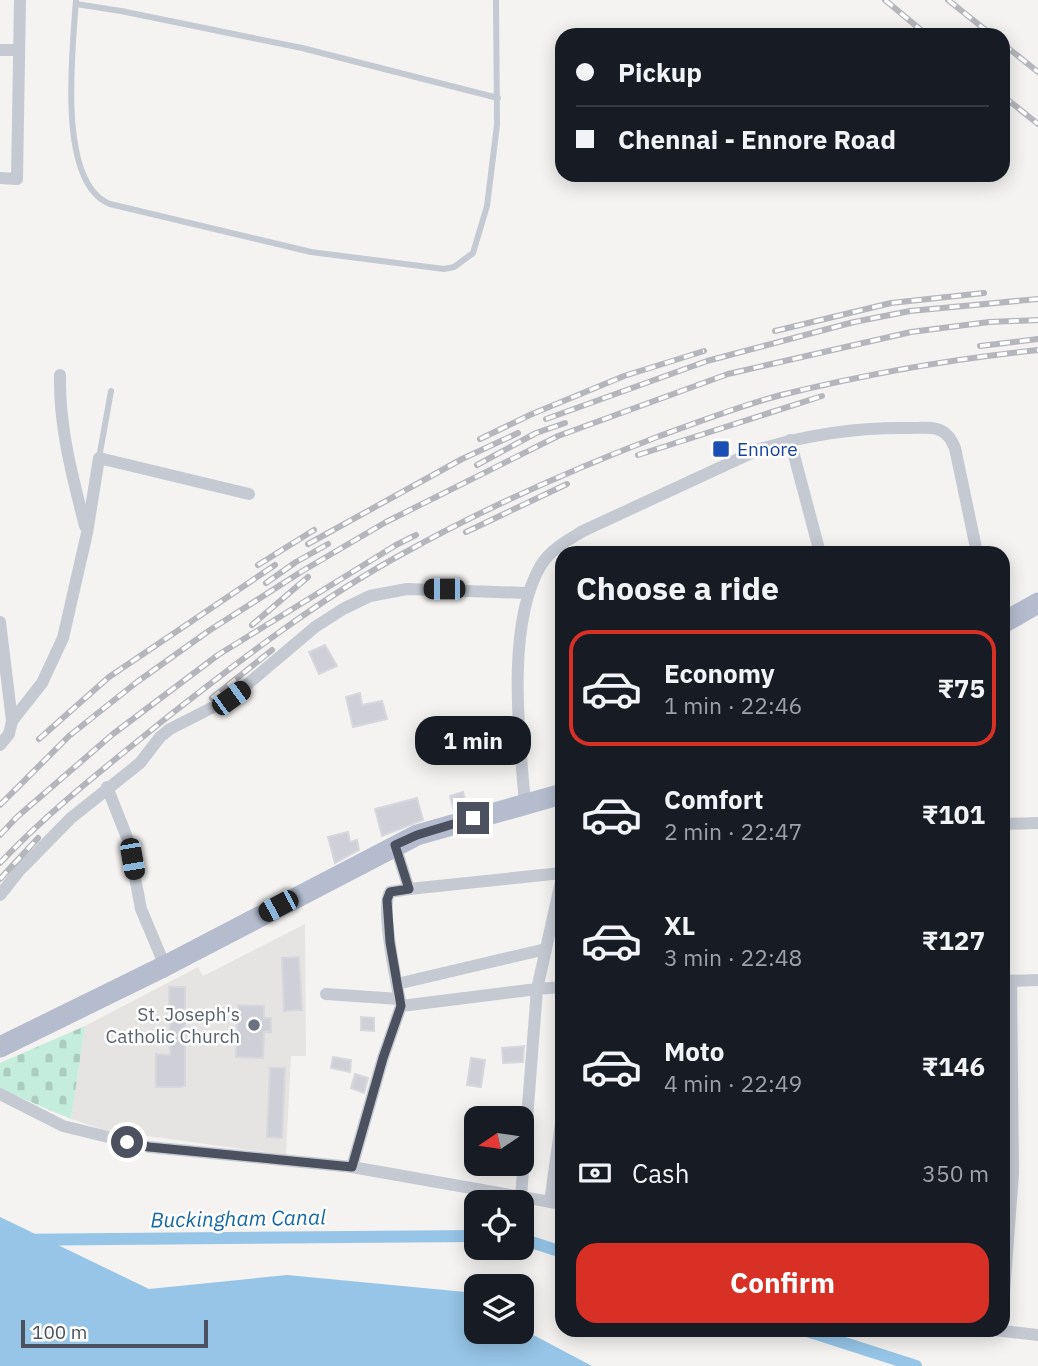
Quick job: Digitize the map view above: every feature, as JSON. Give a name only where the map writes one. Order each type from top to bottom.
[{"type":"main road","points":[[1010,619],[1038,603]]},
{"type":"main road","points":[[0,1047],[164,966],[417,835],[555,796]]},
{"type":"street","points":[[0,178],[17,179],[20,0]]},
{"type":"street","points":[[0,50],[18,50]]},
{"type":"street","points":[[60,374],[60,412],[65,445],[87,533]]},
{"type":"street","points":[[559,546],[583,531],[761,449],[819,433],[886,427],[936,429],[948,435],[955,448],[976,546]]},
{"type":"street","points":[[790,440],[818,546]]},
{"type":"street","points":[[12,721],[42,683],[63,638],[87,533],[99,458],[249,494]]},
{"type":"street","points":[[525,803],[517,702],[527,593],[542,563],[555,549]]},
{"type":"street","points":[[0,895],[52,837],[107,787],[140,763],[160,737],[170,729],[231,698],[316,627],[343,609],[370,596],[407,589],[527,593]]},
{"type":"street","points":[[0,622],[12,721],[9,734],[0,745]]},
{"type":"street","points":[[107,787],[128,841],[141,909],[164,966]]},
{"type":"street","points":[[1010,824],[1038,823]]},
{"type":"street","points":[[395,845],[409,889]]},
{"type":"street","points":[[352,1167],[400,1002],[390,942],[387,900],[390,892],[555,876]]},
{"type":"street","points":[[522,1190],[537,989],[555,907]]},
{"type":"street","points":[[397,984],[546,949]]},
{"type":"street","points":[[1010,981],[1038,980]]},
{"type":"street","points":[[326,994],[400,1002],[555,988]]},
{"type":"street","points":[[1010,1077],[1013,1173],[1010,1213]]},
{"type":"street","points":[[0,1094],[63,1126],[149,1147],[352,1167],[482,1190]]},
{"type":"street","points":[[534,1199],[555,1203]]},
{"type":"street","points":[[1010,1332],[1038,1335]]},
{"type":"lane","points":[[496,0],[498,98],[495,149],[486,206],[476,246],[467,259],[454,267],[432,269],[336,256],[110,204],[92,192],[81,165],[72,111],[71,69],[76,2],[302,48],[498,98]]},
{"type":"lane","points":[[99,458],[110,391]]},
{"type":"shaded area","points":[[305,924],[306,1056],[291,1056],[286,1155],[104,1130],[71,1119],[85,1026],[198,967],[203,976]]},
{"type":"green space","points":[[85,1026],[71,1119],[0,1089],[0,1063]]},
{"type":"water","points":[[0,1217],[149,1289],[287,1275],[464,1292],[464,1344],[534,1344],[534,1335],[592,1366],[0,1366]]},
{"type":"building","points":[[325,645],[337,666],[319,674],[309,652]]},
{"type":"building","points":[[360,693],[362,705],[382,701],[387,719],[353,727],[346,697]]},
{"type":"building","points":[[511,746],[512,758],[482,761],[480,750]]},
{"type":"building","points":[[463,792],[467,807],[454,811],[450,796]]},
{"type":"building","points":[[417,798],[423,820],[382,836],[375,809]]},
{"type":"building","points":[[348,832],[350,842],[357,840],[359,850],[335,863],[328,837]]},
{"type":"building","points":[[299,957],[302,1010],[284,1011],[282,958]]},
{"type":"building","points":[[169,987],[185,987],[185,1086],[156,1087],[156,1054],[170,1055]]},
{"type":"building","name":"St. Joseph's Catholic Church","points":[[238,1005],[264,1006],[264,1018],[271,1018],[271,1032],[264,1032],[263,1058],[236,1057]]},
{"type":"building","points":[[361,1017],[374,1018],[374,1031],[361,1030]]},
{"type":"building","points":[[524,1046],[523,1062],[503,1063],[502,1048]]},
{"type":"building","points":[[333,1057],[351,1060],[350,1072],[331,1068]]},
{"type":"building","points":[[471,1058],[485,1060],[481,1087],[467,1085]]},
{"type":"building","points":[[270,1068],[285,1068],[282,1138],[267,1137]]},
{"type":"building","points":[[355,1074],[368,1078],[364,1093],[351,1088]]},
{"type":"waterway","name":"Buckingham Canal","points":[[0,1240],[464,1236]]},
{"type":"waterway","name":"Buckingham Canal","points":[[534,1243],[555,1250]]},
{"type":"waterway","name":"Buckingham Canal","points":[[826,1337],[916,1366]]},
{"type":"railway","points":[[885,0],[919,28]]},
{"type":"railway","points":[[948,0],[983,28]]},
{"type":"railway","points":[[1010,50],[1038,72]]},
{"type":"railway","points":[[1010,102],[1038,124]]},
{"type":"railway","points":[[775,331],[891,303],[984,293]]},
{"type":"railway","points":[[546,419],[707,361],[854,322],[910,311],[1038,299]]},
{"type":"railway","points":[[0,805],[69,736],[137,682],[210,630],[386,522],[558,436],[728,374],[911,332],[989,322],[1038,320]]},
{"type":"railway","points":[[980,346],[1038,339]]},
{"type":"railway","points":[[0,863],[82,786],[255,650],[343,589],[435,536],[561,476],[703,420],[765,399],[909,368],[1038,350]]},
{"type":"railway","points":[[480,439],[624,376],[704,351]]},
{"type":"railway","points":[[638,455],[822,396]]},
{"type":"railway","points":[[477,465],[536,433],[565,423]]},
{"type":"railway","points":[[308,544],[462,459],[518,433]]},
{"type":"railway","points":[[466,532],[567,484]]},
{"type":"railway","points":[[258,565],[314,530]]},
{"type":"railway","points":[[0,835],[113,734],[218,655],[416,535]]},
{"type":"railway","points":[[266,583],[328,544]]},
{"type":"railway","points":[[39,739],[109,677],[275,565]]},
{"type":"railway","points":[[252,625],[308,577]]},
{"type":"railway","points":[[212,698],[272,650]]},
{"type":"railway","points":[[0,879],[38,838]]},
{"type":"place","name":"Ennore","points":[[721,449]]},
{"type":"place","name":"St. Joseph's Catholic Church","points":[[254,1025]]},
{"type":"route","points":[[127,1142],[149,1147],[352,1167],[401,1006],[390,942],[387,900],[390,892],[409,889],[395,845],[417,835],[473,818]]}]
